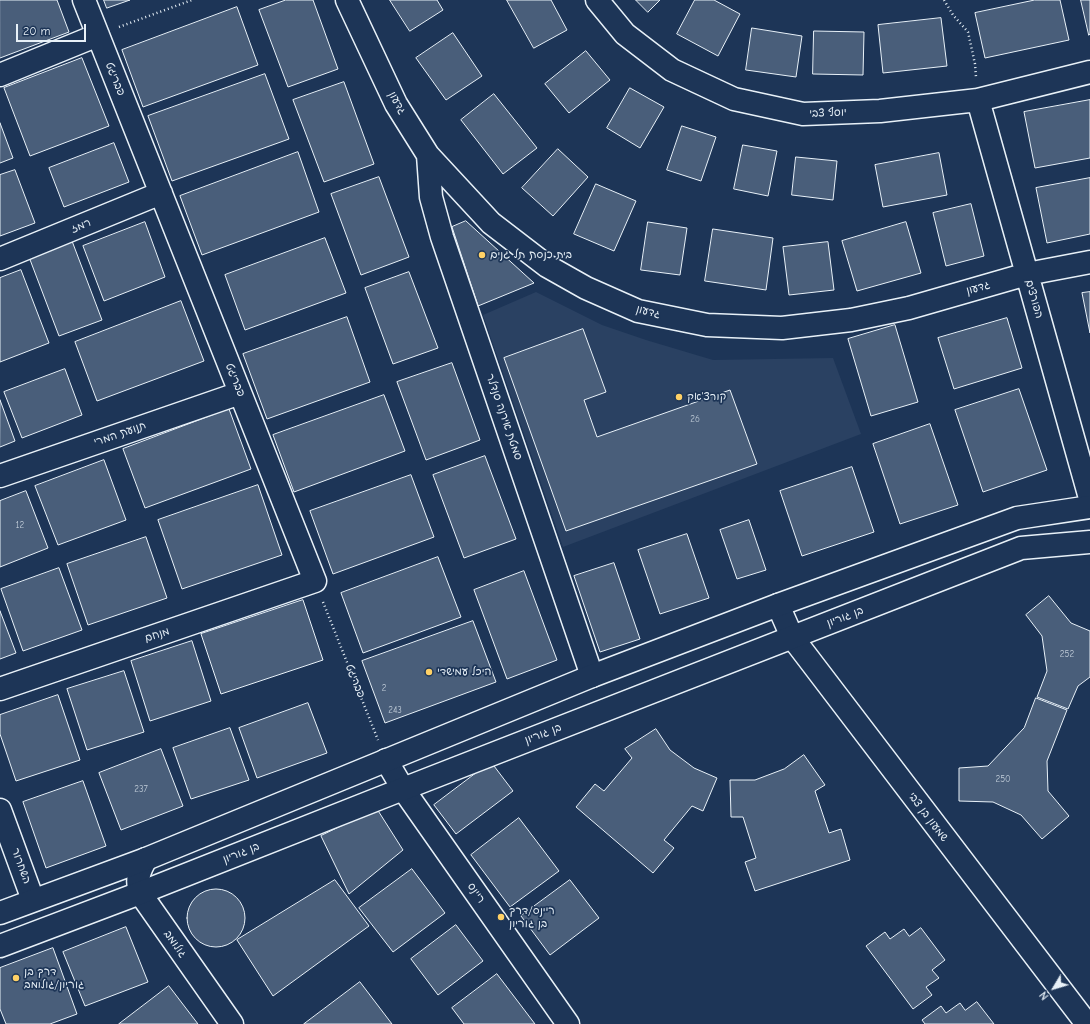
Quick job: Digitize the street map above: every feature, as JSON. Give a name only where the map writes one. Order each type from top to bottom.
[{"type":"street","name":"פבריגט","points":[[84,0],[315,581]]},
{"type":"street","name":"גדעון","points":[[347,0],[396,104],[428,155],[491,223],[547,266],[586,288],[638,311],[707,325],[782,328],[851,320],[909,308],[1027,274],[1090,262]]},
{"type":"street","name":"יוסף צבי","points":[[598,0],[625,34],[672,70],[734,99],[803,114],[880,111],[978,100],[1090,72]]},
{"type":"street","points":[[0,75],[98,35]]},
{"type":"street","name":"הפורצים","points":[[978,100],[1090,498]]},
{"type":"street","name":"סמטת אירנה סנדלר","points":[[428,155],[431,197],[442,236],[592,676]]},
{"type":"street","name":"רמז","points":[[0,259],[161,194]]},
{"type":"street","name":"תנועת המרי","points":[[0,476],[240,393]]},
{"type":"street","points":[[0,913],[146,859],[592,676],[778,606],[1017,518],[1090,508]]},
{"type":"street","name":"בן גוריון","points":[[0,946],[140,893],[403,788],[1022,548],[1090,542]]},
{"type":"street","name":"מנחם","points":[[0,689],[315,581]]},
{"type":"street","name":"שמעון בן צבי","points":[[778,606],[792,638],[1087,1024]]},
{"type":"street","name":"ריינס","points":[[386,760],[403,788],[568,1024]]},
{"type":"street","name":"השחרור","points":[[0,810],[33,900]]},
{"type":"street","points":[[140,893],[138,886],[139,871],[146,859]]},
{"type":"street","name":"גולומב","points":[[140,893],[232,1024]]},
{"type":"path","points":[[98,35],[192,0]]},
{"type":"path","points":[[944,0],[953,15],[968,32],[975,64],[978,100]]},
{"type":"path","name":"פבריגט","points":[[315,581],[386,760]]},
{"type":"shaded area","name":"קורצ'אק","points":[[536,292],[602,325],[713,360],[833,358],[861,434],[563,547],[483,315]]},
{"type":"building","points":[[0,0],[57,0],[69,32],[0,58]]},
{"type":"building","points":[[104,0],[130,0],[107,8]]},
{"type":"building","points":[[286,0],[313,0],[338,69],[288,87],[259,10]]},
{"type":"building","points":[[390,0],[437,0],[443,10],[410,31]]},
{"type":"building","points":[[507,0],[551,0],[567,30],[534,48]]},
{"type":"building","points":[[636,0],[660,0],[648,12]]},
{"type":"building","points":[[695,0],[714,0],[740,14],[718,56],[677,34]]},
{"type":"building","points":[[1035,0],[1060,0],[1069,40],[985,58],[975,13]]},
{"type":"building","points":[[1081,0],[1090,0],[1089,35]]},
{"type":"building","points":[[237,7],[258,65],[143,107],[122,50]]},
{"type":"building","points":[[941,18],[947,66],[883,73],[878,25]]},
{"type":"building","points":[[752,28],[802,36],[796,77],[746,70]]},
{"type":"building","points":[[814,31],[864,32],[863,75],[813,74]]},
{"type":"building","points":[[453,33],[482,76],[446,100],[416,58]]},
{"type":"building","points":[[586,51],[610,80],[569,113],[545,84]]},
{"type":"building","points":[[82,58],[109,126],[30,156],[4,88]]},
{"type":"building","points":[[265,74],[289,139],[172,181],[148,116]]},
{"type":"building","points":[[344,82],[374,164],[324,182],[293,100]]},
{"type":"building","points":[[630,88],[664,107],[640,148],[607,128]]},
{"type":"building","points":[[494,94],[537,148],[503,174],[461,120]]},
{"type":"building","points":[[1090,100],[1090,158],[1035,168],[1024,112]]},
{"type":"building","points":[[0,123],[13,158],[0,163]]},
{"type":"building","points":[[682,126],[716,137],[701,181],[667,170]]},
{"type":"building","points":[[114,143],[129,182],[64,207],[49,168]]},
{"type":"building","points":[[743,145],[777,151],[768,196],[734,189]]},
{"type":"building","points":[[558,149],[588,177],[553,216],[522,188]]},
{"type":"building","points":[[298,152],[319,212],[202,255],[180,196]]},
{"type":"building","points":[[939,153],[947,195],[883,207],[875,165]]},
{"type":"building","points":[[796,157],[837,161],[833,200],[792,195]]},
{"type":"building","points":[[15,170],[35,223],[0,236],[0,175]]},
{"type":"building","points":[[379,177],[409,257],[361,275],[331,194]]},
{"type":"building","points":[[1090,178],[1090,234],[1047,243],[1036,188]]},
{"type":"building","points":[[596,184],[636,201],[614,251],[574,234]]},
{"type":"building","points":[[971,204],[984,256],[946,266],[933,213]]},
{"type":"building","name":"בית כנסת תל גנים","points":[[466,221],[534,283],[478,306],[452,227]]},
{"type":"building","points":[[145,222],[165,277],[104,301],[83,246]]},
{"type":"building","points":[[648,222],[687,228],[680,275],[641,270]]},
{"type":"building","points":[[906,222],[921,273],[857,291],[842,241]]},
{"type":"building","points":[[713,229],[773,238],[766,290],[705,281]]},
{"type":"building","points":[[325,238],[346,293],[245,330],[225,275]]},
{"type":"building","points":[[72,241],[102,320],[59,336],[29,257]]},
{"type":"building","points":[[828,242],[834,290],[789,295],[783,247]]},
{"type":"building","points":[[21,270],[49,343],[0,362],[0,278]]},
{"type":"building","points":[[409,272],[438,348],[393,364],[365,288]]},
{"type":"building","points":[[1090,292],[1090,333],[1082,293]]},
{"type":"building","points":[[181,301],[204,361],[97,401],[75,342]]},
{"type":"building","points":[[347,317],[370,382],[267,419],[243,354]]},
{"type":"building","points":[[1007,318],[1022,368],[954,389],[938,338]]},
{"type":"building","points":[[895,325],[918,402],[871,416],[848,339]]},
{"type":"building","points":[[583,329],[606,392],[584,400],[597,437],[730,390],[757,464],[566,531],[504,358]]},
{"type":"building","points":[[452,363],[480,440],[426,460],[397,382]]},
{"type":"building","points":[[65,369],[82,415],[22,438],[4,392]]},
{"type":"building","points":[[1019,389],[1047,470],[983,492],[955,410]]},
{"type":"building","points":[[384,395],[405,451],[294,492],[273,435]]},
{"type":"building","points":[[0,400],[15,441],[0,447]]},
{"type":"building","points":[[229,409],[251,469],[145,508],[123,449]]},
{"type":"building","points":[[930,424],[958,505],[900,524],[873,444]]},
{"type":"building","points":[[485,456],[516,539],[464,558],[433,475]]},
{"type":"building","points":[[104,460],[126,520],[58,545],[35,486]]},
{"type":"building","points":[[852,467],[874,532],[802,556],[780,491]]},
{"type":"building","points":[[411,475],[434,537],[333,574],[310,511]]},
{"type":"building","points":[[258,485],[282,555],[182,589],[158,520]]},
{"type":"building","points":[[26,491],[48,548],[0,567],[0,501]]},
{"type":"building","points":[[749,520],[766,570],[737,579],[720,530]]},
{"type":"building","points":[[687,534],[709,598],[660,614],[638,550]]},
{"type":"building","points":[[146,537],[167,598],[88,625],[67,564]]},
{"type":"building","points":[[438,557],[461,617],[363,653],[341,593]]},
{"type":"building","points":[[614,563],[640,639],[600,652],[574,576]]},
{"type":"building","points":[[59,568],[82,630],[23,651],[1,589]]},
{"type":"building","points":[[524,571],[557,660],[507,679],[474,590]]},
{"type":"building","points":[[1049,596],[1071,623],[1090,631],[1090,677],[1078,686],[1068,709],[1037,697],[1047,671],[1042,636],[1026,615]]},
{"type":"building","points":[[303,600],[323,660],[221,694],[201,634]]},
{"type":"building","points":[[0,611],[16,653],[0,659]]},
{"type":"building","name":"היכל עמישדי","points":[[473,621],[496,682],[385,723],[362,661]]},
{"type":"building","points":[[192,641],[211,701],[150,721],[131,661]]},
{"type":"building","points":[[124,671],[144,732],[87,750],[67,689]]},
{"type":"building","points":[[58,695],[80,760],[16,781],[0,734],[0,715]]},
{"type":"building","points":[[1036,698],[1067,710],[1047,761],[1048,791],[1069,816],[1042,839],[1021,815],[993,802],[959,801],[959,768],[988,766],[1024,728]]},
{"type":"building","points":[[308,703],[327,753],[257,778],[239,728]]},
{"type":"building","points":[[230,728],[249,780],[191,799],[173,748]]},
{"type":"building","points":[[656,729],[670,750],[694,768],[717,778],[703,811],[692,806],[664,840],[674,848],[653,873],[576,807],[595,784],[604,791],[632,758],[625,749]]},
{"type":"building","points":[[161,749],[183,806],[121,830],[99,773]]},
{"type":"building","points":[[804,755],[825,785],[815,791],[829,833],[841,829],[850,860],[755,891],[745,862],[756,858],[743,817],[731,817],[730,780],[755,780],[784,769]]},
{"type":"building","points":[[491,762],[513,791],[456,834],[434,805]]},
{"type":"building","points":[[83,781],[106,846],[46,868],[23,802]]},
{"type":"building","points":[[377,809],[403,850],[349,894],[321,836]]},
{"type":"building","points":[[519,818],[559,871],[510,907],[471,855]]},
{"type":"building","points":[[412,869],[445,913],[393,952],[359,908]]},
{"type":"building","points":[[335,880],[369,926],[273,996],[237,940]]},
{"type":"building","points":[[570,880],[599,918],[550,955],[521,916]]},
{"type":"building","points":[[210,889],[222,889],[237,897],[245,912],[245,924],[237,939],[222,947],[210,947],[195,939],[187,924],[187,912],[195,897]]},
{"type":"building","points":[[456,925],[483,961],[438,995],[411,959]]},
{"type":"building","points":[[126,927],[148,982],[85,1006],[63,952]]},
{"type":"building","points":[[921,928],[945,960],[932,970],[939,978],[926,987],[932,995],[913,1009],[866,946],[885,932],[890,939],[904,929],[909,936]]},
{"type":"building","points":[[53,948],[77,1014],[50,1024],[6,1024],[0,1009],[0,968]]},
{"type":"building","points":[[497,974],[535,1024],[464,1024],[452,1008]]},
{"type":"building","points":[[360,982],[392,1024],[304,1024]]},
{"type":"building","points":[[169,986],[198,1024],[119,1024]]},
{"type":"building","points":[[977,1002],[994,1024],[925,1024],[922,1020],[941,1006],[946,1013],[960,1003],[965,1010]]},
{"type":"place","name":"בית כנסת תל גנים","points":[[482,255]]},
{"type":"place","name":"קורצ'אק","points":[[679,397]]},
{"type":"place","name":"היכל עמישדי","points":[[429,672]]},
{"type":"place","name":"ריינס/דרך בן גוריון","points":[[501,917]]},
{"type":"place","name":"דרך בן גוריון/גולומב","points":[[16,978]]}]
